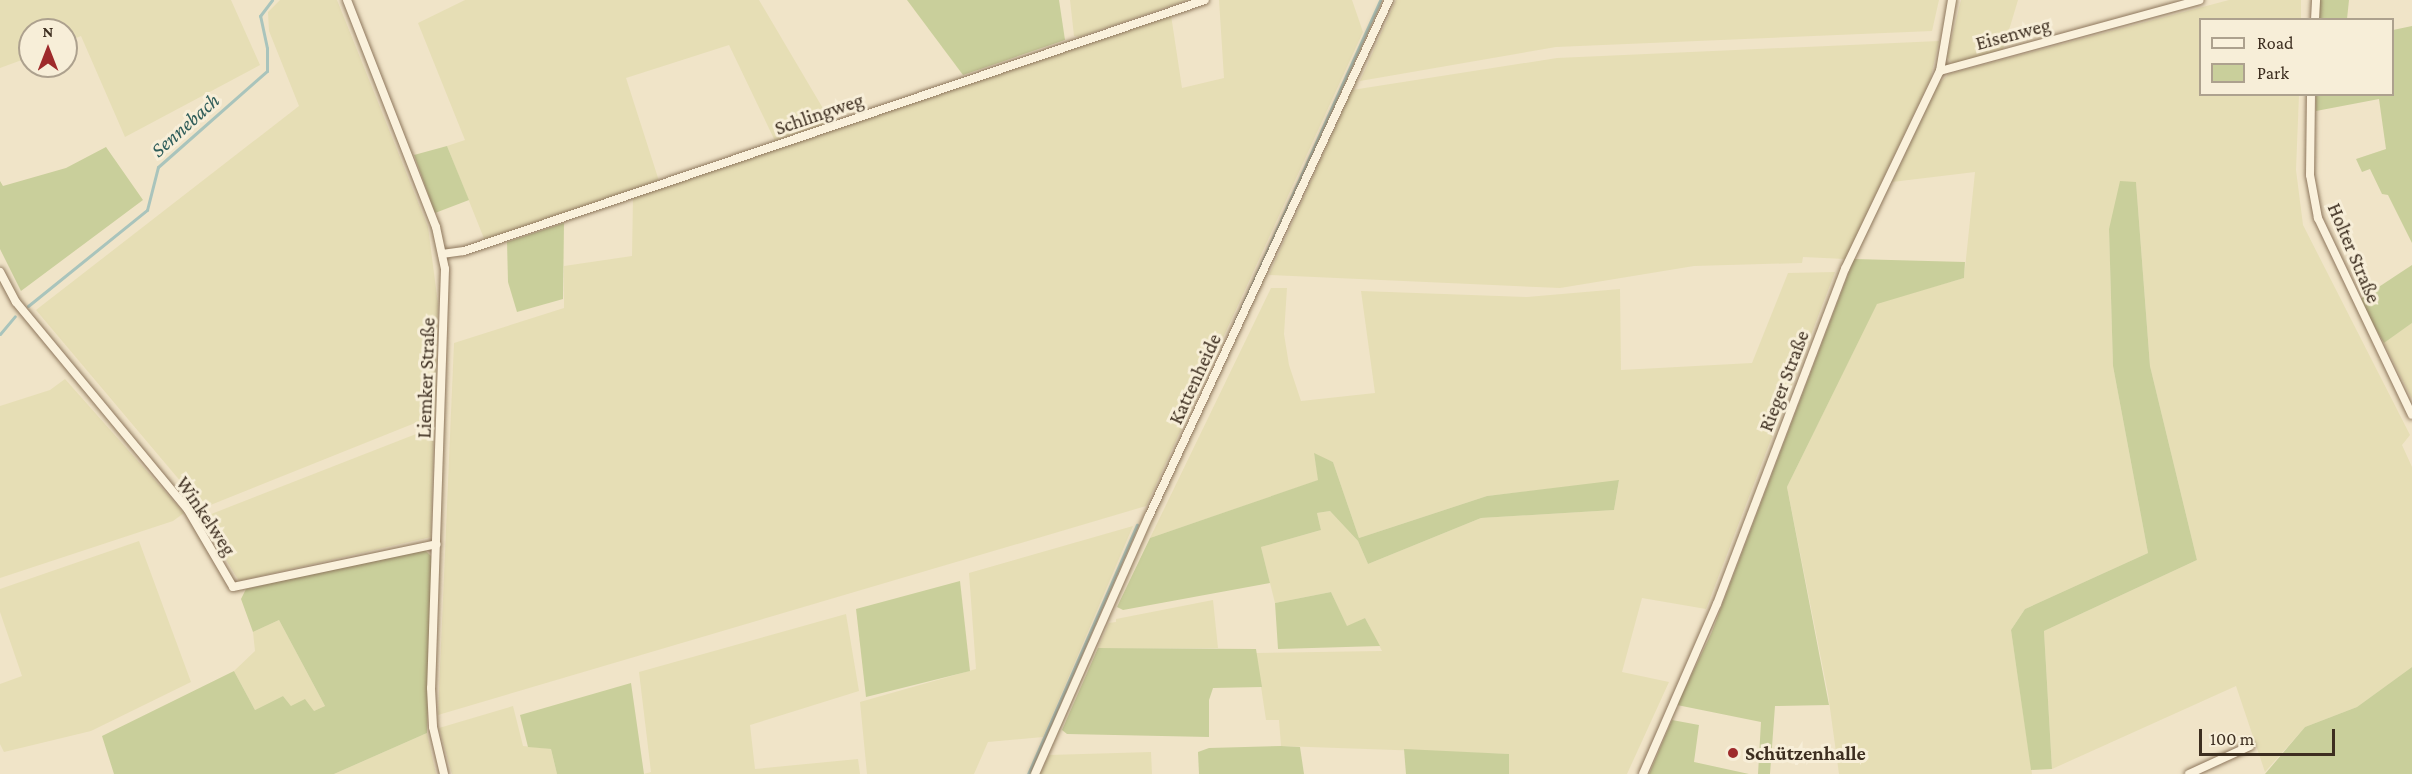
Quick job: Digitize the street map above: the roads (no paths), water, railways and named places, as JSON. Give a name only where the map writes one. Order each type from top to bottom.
[{"type":"street","name":"Liemker Straße","points":[[347,0],[395,117],[442,254],[445,308],[431,706],[444,774]]},
{"type":"street","name":"Schlingweg","points":[[442,254],[464,251],[1205,0]]},
{"type":"street","name":"Kattenheide","points":[[1035,774],[1149,516],[1389,0]]},
{"type":"street","name":"Rieger Straße","points":[[1643,774],[1717,604],[1845,269],[1940,71],[1952,0]]},
{"type":"street","name":"Eisenweg","points":[[1940,71],[2199,0]]},
{"type":"street","points":[[2315,18],[2316,0]]},
{"type":"street","name":"Holter Straße","points":[[2311,96],[2310,175],[2318,218],[2412,415]]},
{"type":"street","name":"Winkelweg","points":[[0,272],[16,302],[188,510],[233,587],[437,544]]},
{"type":"street","points":[[2189,774],[2250,746]]},
{"type":"waterway","name":"Sennebach","points":[[28,306],[147,210],[158,167],[267,71],[267,48],[260,16],[272,0]]},
{"type":"waterway","points":[[1234,324],[1380,0]]},
{"type":"waterway","name":"Sennebach","points":[[0,334],[15,316]]},
{"type":"waterway","points":[[1028,774],[1137,525]]},
{"type":"place","name":"Schützenhalle","points":[[1733,753]]}]
